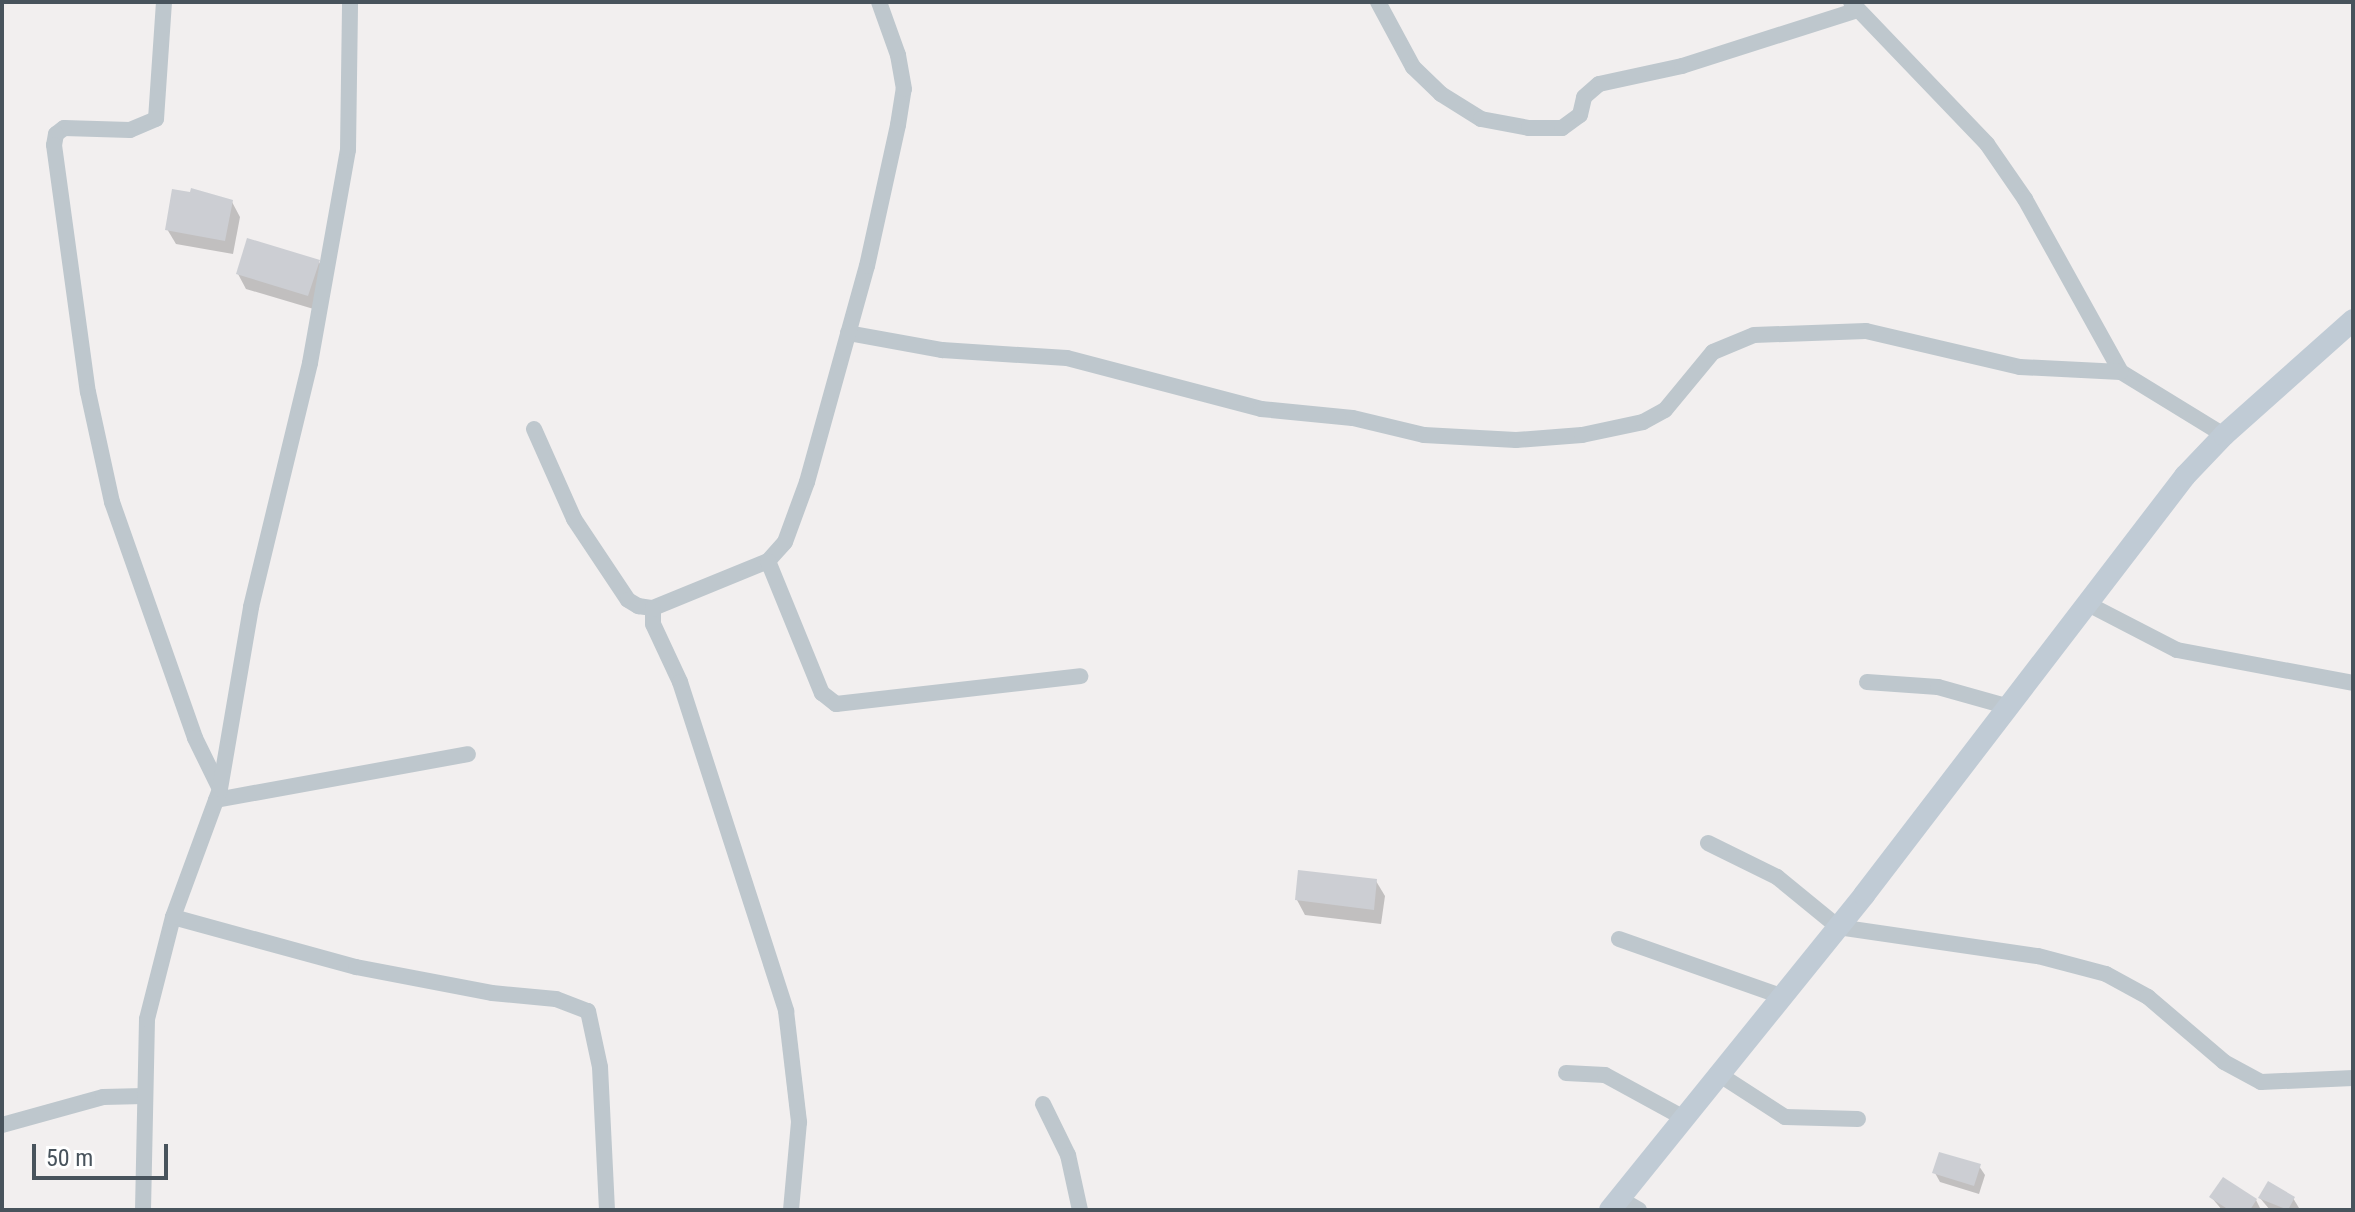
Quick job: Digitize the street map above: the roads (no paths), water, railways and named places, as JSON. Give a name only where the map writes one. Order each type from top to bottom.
[{"type":"main road","points":[[1623,1206],[1682,1117],[1838,927],[2086,603],[2224,435],[2353,320]]},
{"type":"street","points":[[164,2],[156,119],[130,130],[64,128],[56,134],[54,145],[88,392],[112,502],[218,795]]},
{"type":"street","points":[[143,1210],[147,1019],[173,917],[218,795],[251,607],[339,217],[352,73],[350,2]]},
{"type":"street","points":[[534,429],[595,552],[628,600],[653,608],[768,561],[785,542],[807,482],[867,266],[904,89],[898,55],[879,2]]},
{"type":"street","points":[[1378,2],[1413,67],[1441,94],[1481,119],[1529,128],[1562,128],[1580,115],[1584,97],[1599,84],[1682,66],[1854,6],[1987,144],[2025,199],[2121,372]]},
{"type":"street","points":[[848,333],[942,350],[1067,358],[1261,409],[1353,418],[1424,435],[1516,440],[1582,435],[1643,422],[1665,410],[1713,352],[1754,335],[1866,331],[2020,367],[2121,372],[2224,435]]},
{"type":"street","points":[[768,561],[822,693],[836,704],[1080,676]]},
{"type":"street","points":[[2086,603],[2177,650],[2353,683]]},
{"type":"street","points":[[653,608],[653,624],[680,682],[786,1011],[799,1122],[791,1210]]},
{"type":"street","points":[[1867,682],[1938,687],[2009,707]]},
{"type":"street","points":[[218,795],[468,754]]},
{"type":"street","points":[[1708,843],[1777,877],[1838,927],[2038,956],[2106,974],[2148,997],[2224,1062],[2261,1082],[2353,1078]]},
{"type":"street","points":[[173,917],[356,967],[492,993],[556,999],[588,1011],[600,1067],[607,1210]]},
{"type":"street","points":[[1619,939],[1781,996]]},
{"type":"street","points":[[1566,1073],[1605,1075],[1682,1117]]},
{"type":"street","points":[[1717,1073],[1785,1117],[1858,1119]]},
{"type":"street","points":[[2,1125],[103,1097],[144,1096]]},
{"type":"street","points":[[1043,1104],[1068,1155],[1080,1210]]}]
